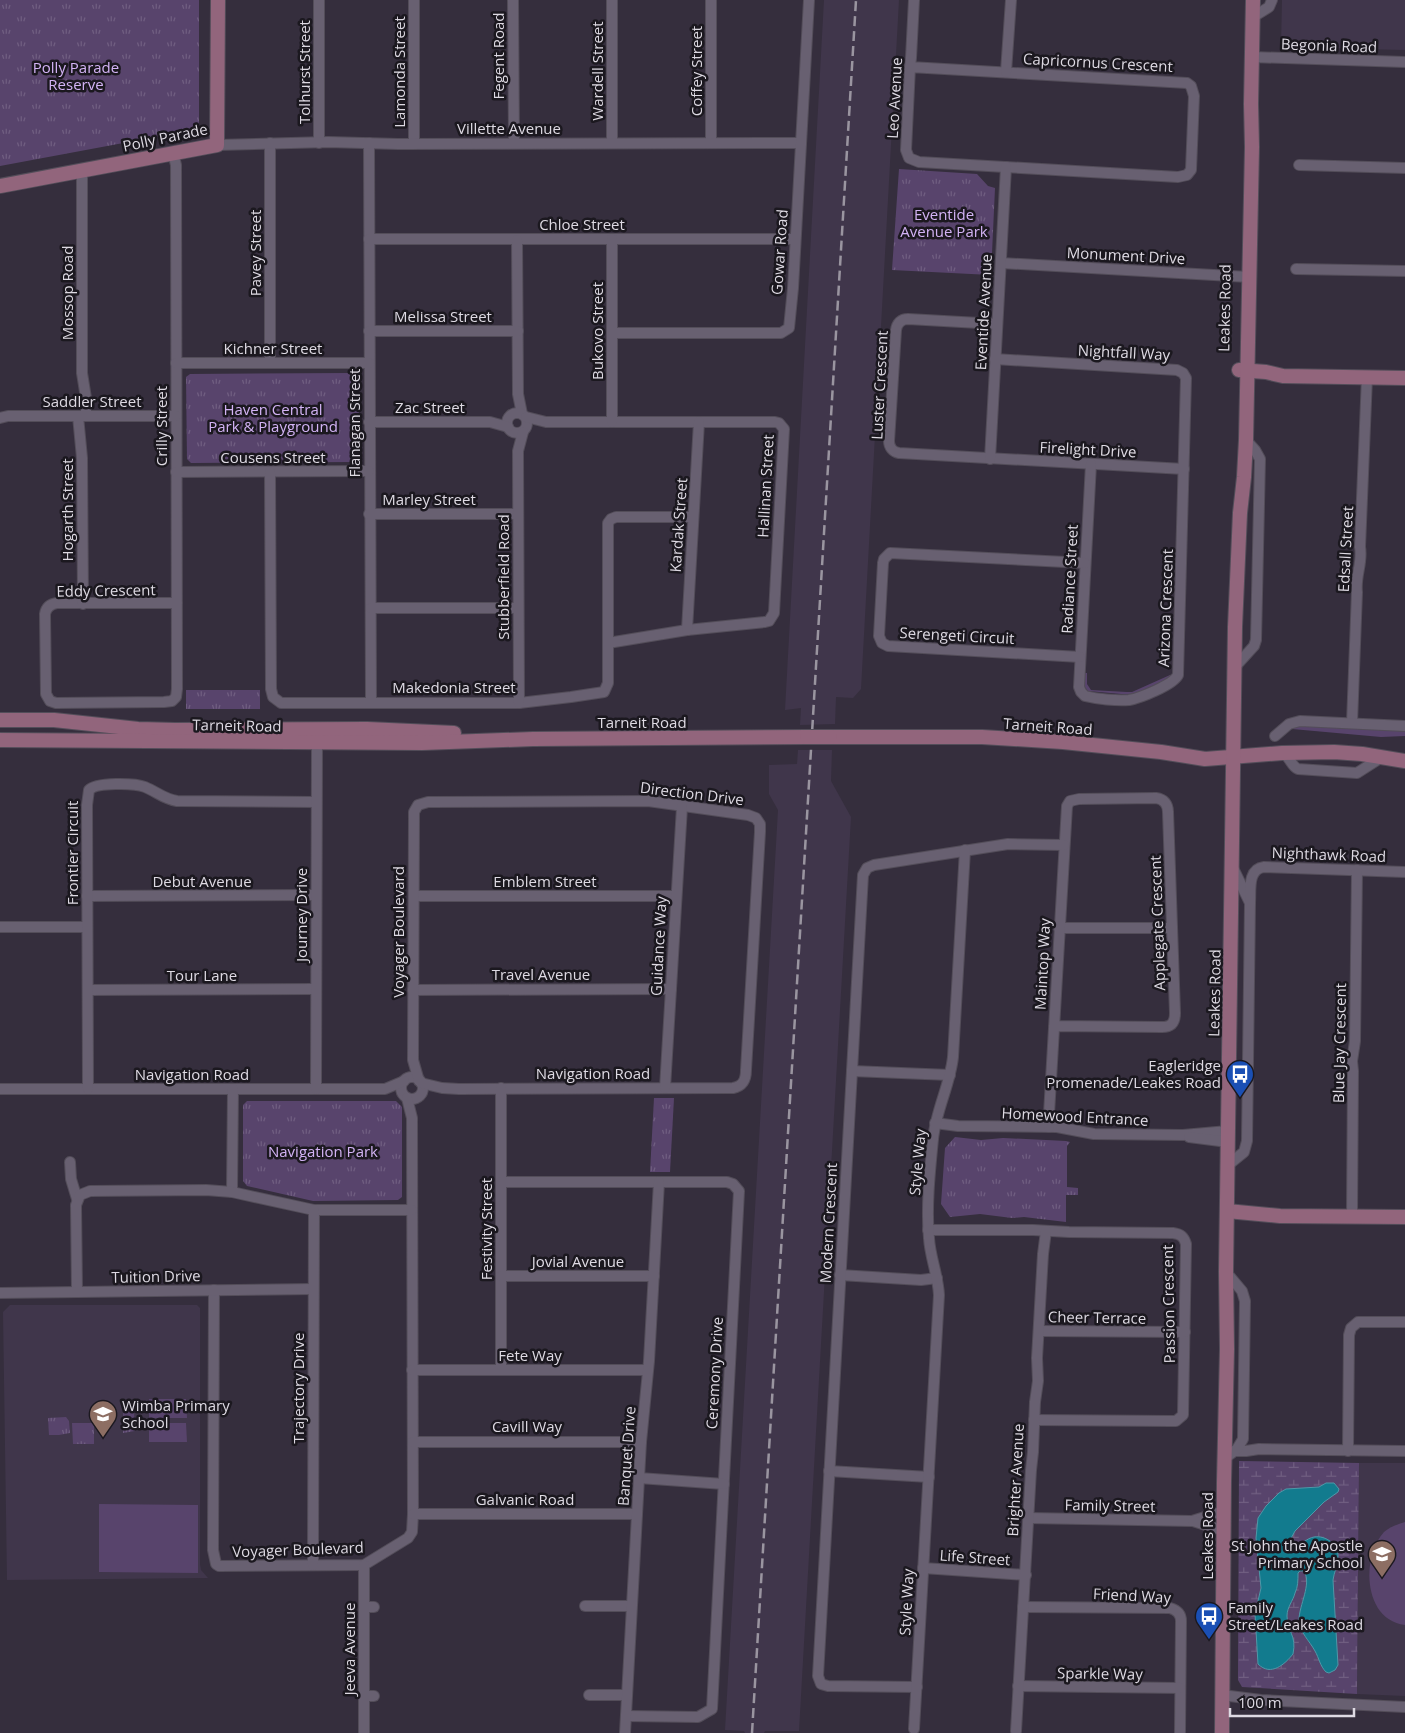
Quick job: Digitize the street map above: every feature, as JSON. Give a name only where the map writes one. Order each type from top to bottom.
[{"type":"street","name":"Polly Parade","points":[[3,184],[217,145],[218,0]]},
{"type":"street","name":"Tolhurst Street","points":[[319,0],[319,143]]},
{"type":"street","name":"Lamonda Street","points":[[414,0],[414,144]]},
{"type":"street","name":"Fegent Road","points":[[513,0],[514,143]]},
{"type":"street","name":"Wardell Street","points":[[612,0],[612,143]]},
{"type":"street","name":"Coffey Street","points":[[711,0],[711,143]]},
{"type":"street","name":"Gowar Road","points":[[613,334],[784,332],[789,328],[796,239],[809,0]]},
{"type":"street","name":"Leo Avenue","points":[[914,0],[906,150],[909,158],[919,162],[1006,167]]},
{"type":"street","points":[[1006,72],[1011,0]]},
{"type":"street","name":"Leakes Road","points":[[1240,513],[1237,460],[1243,375],[1245,277],[1252,147],[1250,104],[1253,0]]},
{"type":"street","points":[[1253,17],[1269,7],[1272,0]]},
{"type":"street","name":"Begonia Road","points":[[1252,57],[1405,62]]},
{"type":"street","name":"Capricornus Crescent","points":[[910,67],[1187,83],[1191,86],[1194,96],[1192,167],[1184,177],[1006,167]]},
{"type":"street","name":"Villette Avenue","points":[[217,145],[270,143],[801,143]]},
{"type":"street","name":"Pavey Street","points":[[270,143],[270,363]]},
{"type":"street","name":"Flanagan Street","points":[[369,143],[371,702]]},
{"type":"street","name":"Crilly Street","points":[[173,153],[176,164],[177,603],[177,689],[174,699]]},
{"type":"street","points":[[1299,165],[1405,168]]},
{"type":"street","name":"Eventide Avenue","points":[[990,459],[1006,167]]},
{"type":"street","name":"Mossop Road","points":[[82,170],[82,373],[86,398],[82,416]]},
{"type":"street","name":"Chloe Street","points":[[369,239],[796,239]]},
{"type":"street","name":"Bukovo Street","points":[[612,239],[612,422]]},
{"type":"street","points":[[517,240],[517,423]]},
{"type":"street","name":"Monument Drive","points":[[1001,263],[1245,277]]},
{"type":"street","points":[[1296,269],[1405,272]]},
{"type":"street","name":"Luster Crescent","points":[[990,459],[897,453],[889,444],[890,423],[896,330],[899,322],[908,319],[997,324]]},
{"type":"street","name":"Melissa Street","points":[[369,331],[518,331]]},
{"type":"street","name":"Nightfall Way","points":[[995,359],[1180,371],[1185,375],[1186,381],[1184,469]]},
{"type":"street","name":"Kichner Street","points":[[176,363],[369,363]]},
{"type":"street","points":[[1243,375],[1266,372],[1283,376],[1405,378]]},
{"type":"street","name":"Leakes Road","points":[[1222,1733],[1224,1511],[1230,1455],[1226,1272],[1231,864],[1227,758],[1234,668],[1240,513],[1246,440],[1243,375]]},
{"type":"street","name":"Edsall Street","points":[[1352,723],[1356,582],[1361,556],[1368,377]]},
{"type":"street","name":"Saddler Street","points":[[3,416],[176,416]]},
{"type":"street","name":"Hogarth Street","points":[[82,416],[82,604]]},
{"type":"street","name":"Zac Street","points":[[369,422],[517,423]]},
{"type":"street","name":"Kardak Street","points":[[687,630],[700,422]]},
{"type":"street","name":"Hallinan Street","points":[[517,423],[775,422],[782,426],[784,432],[780,510],[774,613],[772,618],[765,622],[687,630],[608,643]]},
{"type":"street","name":"Stubberfield Road","points":[[517,423],[519,703]]},
{"type":"street","points":[[1234,668],[1254,646],[1256,640],[1260,459],[1246,440]]},
{"type":"street","name":"Firelight Drive","points":[[990,459],[1184,469]]},
{"type":"street","name":"Radiance Street","points":[[1082,694],[1078,684],[1091,464]]},
{"type":"street","name":"Arizona Crescent","points":[[1082,694],[1089,697],[1127,700],[1173,682],[1177,678],[1179,667],[1184,469]]},
{"type":"street","name":"Cousens Street","points":[[176,472],[369,471]]},
{"type":"street","name":"Makedonia Street","points":[[270,472],[271,689],[273,697],[278,702],[285,703],[519,703],[571,698],[604,692],[608,683],[608,522],[616,517],[693,517]]},
{"type":"street","name":"Marley Street","points":[[370,514],[518,514]]},
{"type":"street","name":"Serengeti Circuit","points":[[1080,657],[888,646],[880,640],[879,627],[883,563],[890,553],[1085,563]]},
{"type":"street","name":"Eddy Crescent","points":[[174,699],[164,702],[56,703],[50,701],[46,694],[46,610],[54,604],[177,603]]},
{"type":"street","points":[[370,608],[518,608]]},
{"type":"street","points":[[0,720],[54,720],[138,729],[332,729],[431,732],[505,736],[521,739]]},
{"type":"street","points":[[1275,736],[1289,724],[1295,722],[1405,726]]},
{"type":"street","points":[[317,742],[319,736],[332,729]]},
{"type":"street","points":[[215,730],[254,734],[310,733],[314,735],[317,742]]},
{"type":"street","name":"Tarneit Road","points":[[0,740],[422,743],[521,739],[982,737],[1063,742],[1161,752],[1205,759],[1334,752],[1382,757],[1405,762]]},
{"type":"street","name":"Journey Drive","points":[[316,1088],[317,742]]},
{"type":"street","points":[[1282,754],[1286,755],[1298,769],[1353,773],[1363,770],[1382,757]]},
{"type":"street","name":"Frontier Circuit","points":[[88,1089],[87,798],[89,790],[94,786],[136,785],[148,788],[163,798],[177,801],[316,802]]},
{"type":"street","name":"Applegate Crescent","points":[[1054,1026],[1162,1028],[1171,1025],[1175,1019],[1168,812],[1166,803],[1159,799],[1146,798],[1079,798],[1068,803]]},
{"type":"street","name":"Direction Drive","points":[[418,805],[428,802],[648,801],[756,818],[760,824],[746,1075],[743,1083]]},
{"type":"street","name":"Maintop Way","points":[[1049,1127],[1066,809],[1068,803]]},
{"type":"street","name":"Voyager Boulevard","points":[[418,805],[414,812],[413,1060],[420,1082]]},
{"type":"street","name":"Guidance Way","points":[[665,1088],[682,807]]},
{"type":"street","name":"Modern Crescent","points":[[917,1687],[828,1686],[823,1685],[818,1679],[817,1673],[864,872],[867,868],[874,865],[1008,844],[1064,845]]},
{"type":"street","name":"Style Way","points":[[914,1729],[939,1295],[928,1230],[935,1123],[939,1105],[950,1076],[953,1057],[965,850]]},
{"type":"street","name":"Leakes Road","points":[[1231,864],[1250,903]]},
{"type":"street","name":"Nighthawk Road","points":[[1250,903],[1252,878],[1254,872],[1260,867],[1405,872]]},
{"type":"street","name":"Blue Jay Crescent","points":[[1352,1217],[1352,1061],[1355,1041],[1357,870]]},
{"type":"street","name":"Debut Avenue","points":[[87,896],[316,896]]},
{"type":"street","name":"Emblem Street","points":[[414,896],[676,896]]},
{"type":"street","points":[[1228,1165],[1244,1152],[1247,1140],[1250,903]]},
{"type":"street","points":[[0,927],[87,927]]},
{"type":"street","points":[[1060,928],[1172,928]]},
{"type":"street","name":"Tour Lane","points":[[88,990],[316,989]]},
{"type":"street","name":"Travel Avenue","points":[[413,990],[670,990]]},
{"type":"street","name":"Voyager Boulevard","points":[[405,1080],[413,1060]]},
{"type":"street","points":[[852,1070],[950,1076]]},
{"type":"street","points":[[414,1078],[423,1087],[420,1095],[415,1099],[406,1097],[402,1089],[405,1080],[414,1078]]},
{"type":"street","name":"Navigation Road","points":[[384,1089],[405,1080]]},
{"type":"street","name":"Navigation Road","points":[[420,1082],[442,1088],[732,1088],[743,1083]]},
{"type":"street","name":"Navigation Road","points":[[420,1095],[442,1088]]},
{"type":"street","name":"Festivity Street","points":[[501,1088],[501,1370]]},
{"type":"street","name":"Navigation Road","points":[[0,1089],[384,1089],[406,1097]]},
{"type":"street","points":[[232,1192],[233,1089]]},
{"type":"street","name":"Voyager Boulevard","points":[[412,1118],[420,1095]]},
{"type":"street","name":"Voyager Boulevard","points":[[214,1290],[214,1559],[216,1564],[219,1566],[364,1565],[408,1538],[412,1532],[413,1514],[412,1118],[406,1097]]},
{"type":"street","name":"Homewood Entrance","points":[[935,1123],[958,1126],[1066,1128],[1094,1134],[1183,1135],[1210,1141],[1228,1137]]},
{"type":"street","points":[[70,1162],[71,1179],[78,1199],[77,1292]]},
{"type":"street","name":"Ceremony Drive","points":[[501,1182],[727,1182],[733,1184],[739,1191],[712,1709],[698,1717],[626,1716]]},
{"type":"street","name":"Banquet Drive","points":[[625,1733],[641,1442],[648,1370],[659,1182]]},
{"type":"street","points":[[78,1199],[80,1195],[90,1191],[206,1190],[232,1192],[314,1210],[412,1210]]},
{"type":"street","name":"Trajectory Drive","points":[[313,1565],[314,1210]]},
{"type":"street","points":[[1227,1216],[1256,1220],[1280,1216],[1405,1218]]},
{"type":"street","name":"Passion Crescent","points":[[928,1230],[1174,1233],[1182,1236],[1186,1244],[1184,1411],[1182,1415],[1176,1421],[1034,1420]]},
{"type":"street","name":"Brighter Avenue","points":[[1016,1731],[1034,1420],[1038,1381],[1038,1331],[1046,1231]]},
{"type":"street","name":"Leakes Road","points":[[1226,1272],[1242,1291],[1245,1301],[1244,1434],[1240,1445],[1230,1455]]},
{"type":"street","points":[[840,1275],[921,1280],[937,1278]]},
{"type":"street","name":"Jovial Avenue","points":[[502,1276],[654,1276]]},
{"type":"street","name":"Tuition Drive","points":[[0,1292],[313,1289]]},
{"type":"street","points":[[1348,1451],[1349,1335],[1351,1328],[1356,1323],[1361,1322],[1405,1322]]},
{"type":"street","name":"Cheer Terrace","points":[[1038,1331],[1185,1332]]},
{"type":"street","name":"Fete Way","points":[[412,1370],[648,1370]]},
{"type":"street","points":[[1244,1434],[1251,1446],[1259,1449]]},
{"type":"street","name":"Cavill Way","points":[[413,1442],[641,1442]]},
{"type":"street","points":[[1230,1455],[1259,1449],[1405,1451]]},
{"type":"street","points":[[829,1472],[929,1477]]},
{"type":"street","points":[[639,1478],[724,1484]]},
{"type":"street","name":"Family Street","points":[[1192,1521],[1224,1511]]},
{"type":"street","name":"Galvanic Road","points":[[413,1514],[637,1514]]},
{"type":"street","name":"Family Street","points":[[1028,1518],[1192,1521],[1224,1531]]},
{"type":"street","name":"Jeeva Avenue","points":[[364,1565],[369,1607],[369,1696],[364,1733]]},
{"type":"street","name":"Life Street","points":[[923,1568],[1026,1575]]},
{"type":"street","points":[[585,1606],[631,1606]]},
{"type":"street","name":"Friend Way","points":[[1023,1607],[1174,1610],[1179,1614],[1181,1621],[1180,1732]]},
{"type":"street","name":"Sparkle Way","points":[[1018,1686],[1180,1688]]},
{"type":"street","points":[[589,1695],[626,1695]]},
{"type":"street","points":[[1222,1699],[1241,1703],[1261,1700],[1405,1707]]},
{"type":"shaded area","points":[[824,0],[899,0],[861,689],[853,698],[836,697],[835,724],[800,725],[801,708],[785,710]]},
{"type":"shaded area","points":[[1282,0],[1405,0],[1405,50],[1281,47]]},
{"type":"shaded area","points":[[798,750],[832,750],[831,781],[851,817],[799,1731],[745,1733],[744,1731],[725,1730],[778,810],[769,794],[769,765],[797,764]]},
{"type":"shaded area","name":"Wimba Primary School","points":[[10,1305],[197,1305],[200,1308],[200,1564],[201,1570],[208,1578],[7,1580],[3,1312]]},
{"type":"shaded area","name":"St John the Apostle Primary School","points":[[1359,1463],[1405,1463],[1405,1696],[1357,1694]]},
{"type":"green space","name":"Polly Parade Reserve","points":[[0,0],[199,0],[199,123],[193,130],[0,166]]},
{"type":"green space","name":"Eventide Avenue Park","points":[[899,169],[977,174],[988,186],[995,188],[991,275],[892,270]]},
{"type":"green space","name":"Haven Central Park & Playground","points":[[355,373],[359,376],[359,458],[356,462],[191,463],[187,459],[186,377],[190,374]]},
{"type":"green space","points":[[1084,673],[1087,673],[1087,684],[1091,690],[1127,692],[1132,692],[1170,675],[1172,677],[1132,695],[1088,691],[1084,686]]},
{"type":"green space","points":[[186,690],[260,690],[260,709],[186,709]]},
{"type":"green space","points":[[1296,725],[1405,729],[1405,736],[1381,737],[1291,728]]},
{"type":"green space","points":[[654,1098],[674,1098],[670,1172],[650,1172]]},
{"type":"green space","name":"Navigation Park","points":[[247,1101],[396,1101],[402,1107],[402,1197],[398,1200],[313,1201],[247,1186],[243,1181],[243,1105]]},
{"type":"green space","points":[[955,1137],[981,1140],[1003,1138],[1070,1142],[1067,1146],[1067,1187],[1078,1188],[1078,1195],[1066,1195],[1066,1222],[980,1214],[950,1217],[941,1204],[945,1148]]},
{"type":"green space","points":[[149,1399],[186,1399],[187,1418],[149,1418]]},
{"type":"green space","points":[[123,1409],[134,1411],[135,1431],[123,1433]]},
{"type":"green space","points":[[66,1417],[69,1421],[70,1433],[49,1435],[48,1418]]},
{"type":"green space","points":[[72,1423],[94,1423],[94,1444],[73,1444]]},
{"type":"green space","points":[[149,1423],[186,1423],[187,1442],[149,1442]]},
{"type":"green space","points":[[1239,1461],[1359,1463],[1357,1694],[1242,1687],[1238,1680]]},
{"type":"green space","points":[[99,1504],[198,1505],[198,1573],[99,1572]]},
{"type":"green space","points":[[1405,1522],[1405,1625],[1391,1621],[1381,1612],[1374,1600],[1370,1586],[1369,1571],[1377,1543],[1384,1532]]},
{"type":"water","points":[[1326,1483],[1334,1483],[1339,1489],[1338,1492],[1324,1502],[1295,1531],[1289,1542],[1293,1548],[1309,1539],[1319,1537],[1331,1542],[1338,1553],[1333,1580],[1338,1665],[1335,1670],[1329,1673],[1326,1672],[1301,1629],[1299,1620],[1307,1582],[1304,1571],[1300,1571],[1298,1573],[1297,1588],[1287,1613],[1288,1626],[1294,1642],[1293,1654],[1277,1668],[1263,1668],[1258,1664],[1255,1614],[1261,1588],[1256,1538],[1258,1518],[1266,1506],[1286,1489],[1319,1487]]},
{"type":"railway","points":[[752,1733],[856,0]]},
{"type":"place","name":"Eagleridge Promenade/Leakes Road","points":[[1240,1098]]},
{"type":"place","name":"Wimba Primary School","points":[[103,1438]]},
{"type":"place","name":"St John the Apostle Primary School","points":[[1382,1578]]},
{"type":"place","name":"Family Street/Leakes Road","points":[[1209,1640]]}]
